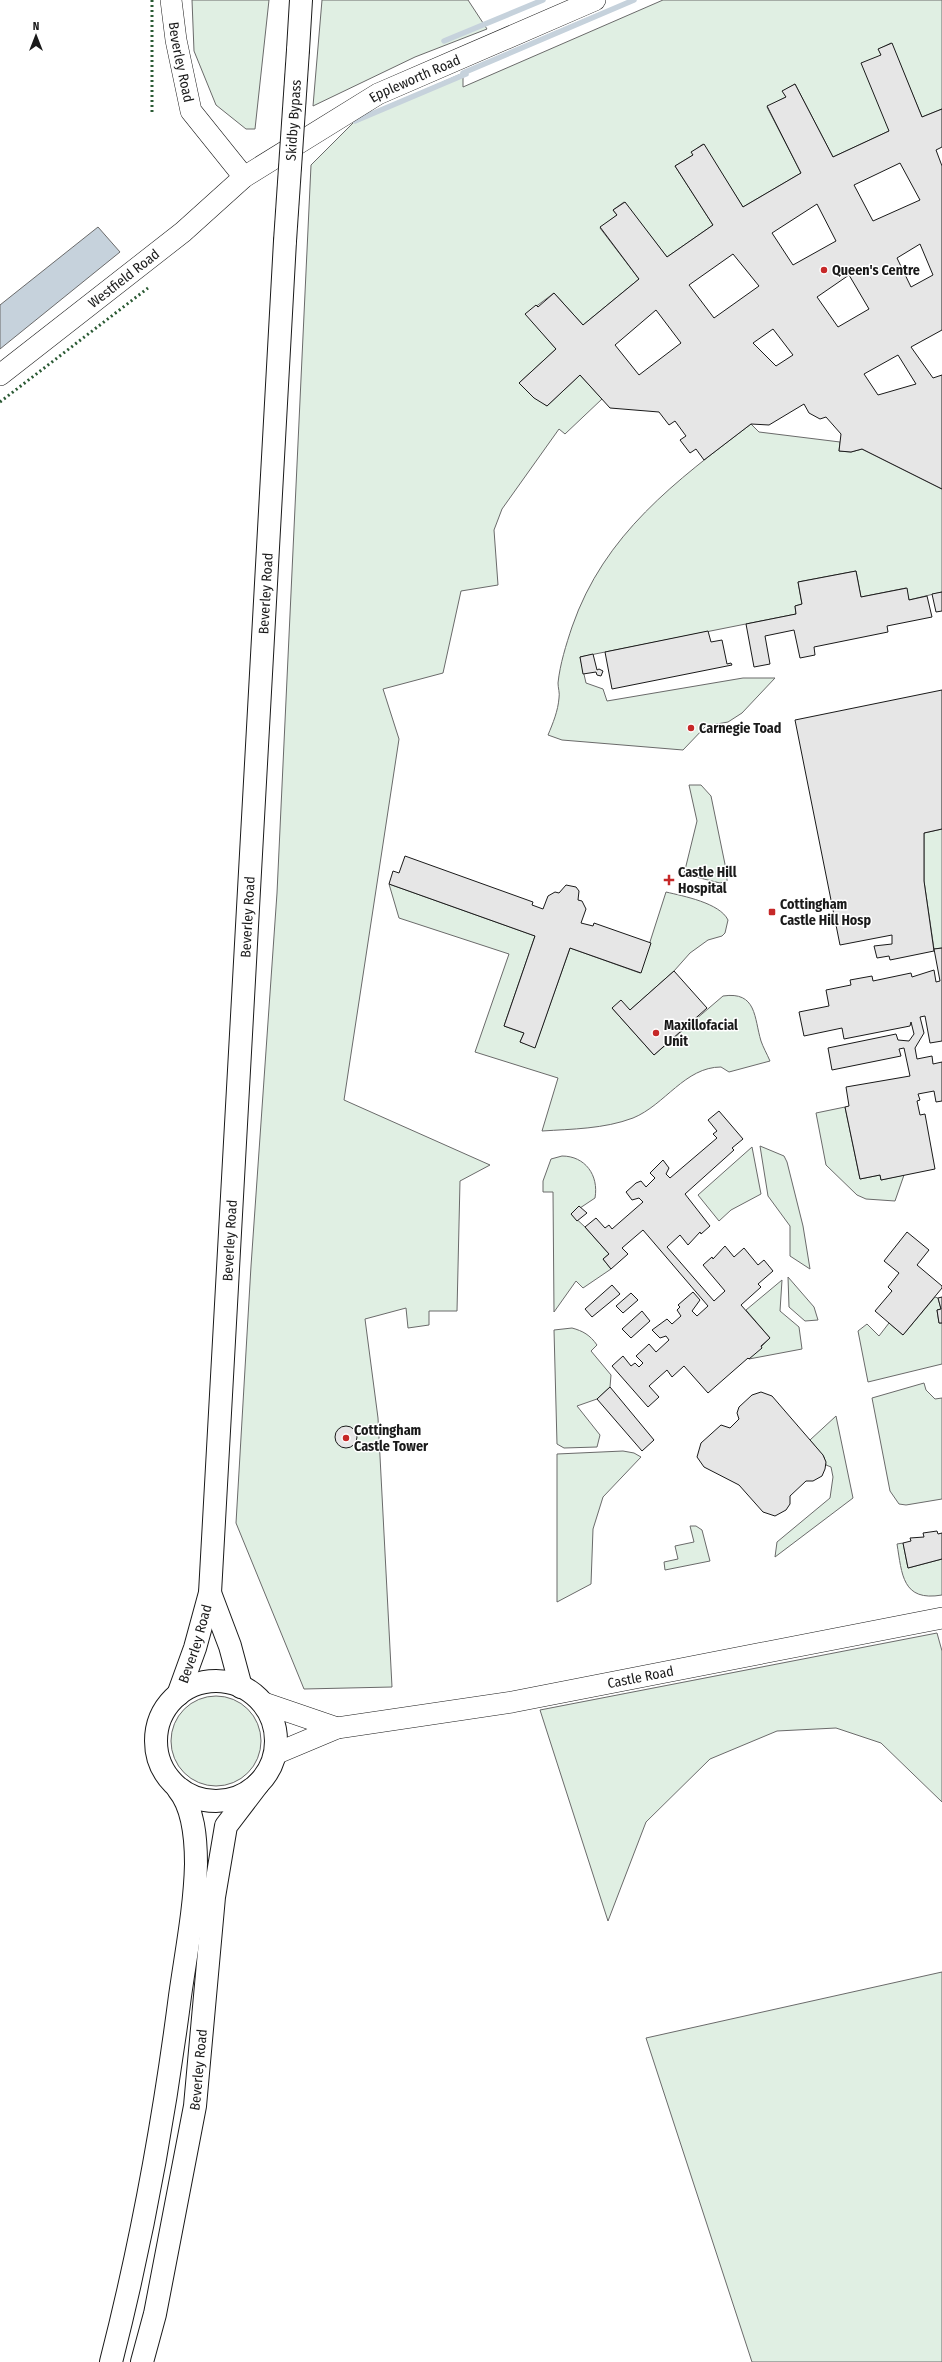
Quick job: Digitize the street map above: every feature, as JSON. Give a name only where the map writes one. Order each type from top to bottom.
[{"type":"highway","name":"Skidby Bypass","points":[[285,241],[301,0]]},
{"type":"highway","name":"Beverley Road","points":[[178,1695],[196,1648],[210,1593],[285,241]]},
{"type":"highway","name":"Beverley Road","points":[[210,1593],[230,1646],[241,1687]]},
{"type":"highway","points":[[209,1682],[226,1682],[241,1687],[261,1702],[271,1718],[276,1736],[275,1754],[268,1770],[258,1784],[244,1794],[228,1800],[210,1801],[193,1797],[178,1788],[166,1776],[158,1759],[156,1742],[158,1724],[166,1708],[178,1695],[193,1686],[209,1682]]},
{"type":"highway","name":"Beverley Road","points":[[142,2362],[155,2314],[195,2106],[214,1897],[226,1826],[258,1784]]},
{"type":"highway","name":"Beverley Road","points":[[110,2362],[134,2271],[169,2085],[191,1911],[196,1864],[194,1827],[185,1796],[178,1788]]},
{"type":"street","name":"Beverley Road","points":[[171,0],[176,40],[191,111],[244,177]]},
{"type":"street","name":"Eppleworth Road","points":[[244,177],[378,94],[595,0]]},
{"type":"street","name":"Westfield Road","points":[[0,375],[183,232],[244,177]]},
{"type":"street","name":"Castle Road","points":[[275,1754],[337,1728],[512,1702],[942,1618]]},
{"type":"street","name":"Castle Road","points":[[261,1702],[337,1728]]},
{"type":"green space","points":[[192,0],[269,0],[255,129],[246,129],[216,105],[194,51]]},
{"type":"green space","points":[[322,0],[468,0],[487,29],[415,57],[313,106]]},
{"type":"green space","points":[[663,0],[942,0],[942,109],[922,117],[891,43],[879,49],[881,55],[889,131],[833,157],[795,84],[783,91],[786,97],[767,107],[801,173],[743,207],[703,144],[692,152],[693,155],[675,166],[713,225],[667,257],[624,202],[613,210],[617,215],[600,228],[639,279],[583,325],[554,293],[526,314],[556,349],[519,383],[547,406],[580,375],[602,399],[565,434],[559,429],[502,509],[494,530],[498,585],[461,591],[443,673],[383,689],[399,739],[344,1100],[490,1165],[460,1181],[457,1311],[429,1311],[429,1325],[408,1328],[406,1308],[365,1319],[378,1418],[392,1687],[304,1689],[236,1523],[251,1266],[277,893],[311,165],[355,121],[463,73],[463,87]]},
{"type":"green space","points":[[751,424],[759,432],[840,442],[839,451],[851,452],[862,449],[942,489],[942,592],[909,600],[906,588],[861,597],[856,571],[798,582],[802,604],[795,606],[796,614],[580,657],[586,683],[603,689],[607,701],[743,678],[775,678],[742,713],[728,722],[706,726],[683,750],[562,740],[548,735],[558,708],[559,676],[572,627],[586,594],[603,564],[623,537],[645,512],[696,467]]},
{"type":"green space","points":[[689,785],[701,785],[711,796],[727,874],[727,881],[720,883],[684,874],[697,821]]},
{"type":"green space","points":[[942,829],[942,948],[934,949],[924,881],[924,833]]},
{"type":"green space","points":[[389,884],[535,936],[504,1026],[524,1033],[520,1042],[535,1047],[570,948],[640,973],[666,892],[691,898],[709,905],[724,914],[728,920],[725,933],[722,936],[708,940],[690,953],[674,971],[630,1010],[612,1008],[654,1055],[723,996],[742,998],[748,1002],[752,1008],[761,1041],[770,1061],[729,1072],[721,1067],[708,1069],[697,1073],[655,1105],[633,1118],[622,1122],[588,1128],[542,1131],[558,1078],[475,1052],[509,954],[399,918]]},
{"type":"green space","points":[[845,1107],[860,1179],[880,1175],[881,1180],[904,1175],[895,1201],[866,1199],[857,1195],[826,1165],[816,1113]]},
{"type":"green space","points":[[760,1146],[784,1156],[787,1162],[803,1226],[810,1269],[790,1256],[790,1226],[768,1196]]},
{"type":"green space","points":[[752,1147],[761,1194],[731,1210],[719,1221],[698,1195]]},
{"type":"green space","points":[[562,1156],[577,1159],[589,1168],[595,1182],[595,1198],[571,1214],[609,1254],[603,1259],[611,1269],[583,1288],[576,1281],[554,1312],[553,1192],[543,1192],[543,1181],[551,1159]]},
{"type":"green space","points":[[788,1277],[814,1307],[818,1320],[805,1321],[789,1307]]},
{"type":"green space","points":[[782,1280],[780,1311],[799,1327],[802,1349],[749,1359],[770,1338],[746,1310]]},
{"type":"green space","points":[[935,1297],[938,1298],[941,1309],[937,1310],[939,1323],[942,1323],[942,1364],[868,1382],[858,1331],[867,1324],[879,1336],[889,1323],[903,1335]]},
{"type":"green space","points":[[572,1328],[586,1334],[597,1345],[591,1351],[611,1375],[610,1387],[597,1399],[577,1406],[600,1435],[597,1447],[564,1448],[557,1444],[554,1330]]},
{"type":"green space","points":[[924,1383],[926,1390],[935,1399],[942,1398],[942,1499],[906,1505],[899,1504],[890,1491],[872,1398]]},
{"type":"green space","points":[[836,1416],[853,1498],[775,1557],[777,1542],[830,1498],[833,1477],[831,1467],[826,1465],[824,1457],[810,1440]]},
{"type":"green space","points":[[623,1451],[634,1453],[641,1457],[603,1497],[593,1529],[591,1584],[557,1602],[557,1454]]},
{"type":"green space","points":[[690,1526],[696,1526],[702,1530],[710,1561],[665,1570],[664,1562],[678,1559],[675,1546],[694,1542]]},
{"type":"green space","points":[[903,1543],[908,1568],[942,1559],[942,1595],[929,1596],[919,1594],[912,1590],[906,1583],[897,1544]]},
{"type":"green space","points":[[937,1633],[942,1651],[942,1802],[881,1743],[836,1728],[777,1731],[710,1759],[646,1822],[608,1921],[540,1710]]},
{"type":"green space","points":[[216,1696],[225,1697],[241,1704],[253,1716],[260,1732],[260,1750],[253,1766],[241,1778],[225,1785],[216,1786],[207,1785],[191,1778],[179,1766],[172,1750],[171,1741],[172,1732],[179,1716],[191,1704],[207,1697]]},
{"type":"green space","points":[[942,1972],[942,2362],[752,2362],[646,2038]]},
{"type":"shaded area","points":[[98,227],[120,252],[0,349],[0,305]]},
{"type":"building","name":"Queen's Centre","points":[[892,43],[922,117],[942,109],[942,147],[936,150],[942,166],[942,330],[911,347],[933,378],[942,375],[942,489],[862,449],[851,452],[839,451],[841,434],[826,417],[820,419],[809,413],[804,404],[769,425],[751,424],[704,460],[696,449],[690,453],[680,440],[686,436],[675,421],[669,425],[659,412],[610,408],[580,375],[547,406],[534,398],[519,383],[556,349],[525,314],[536,305],[538,307],[554,293],[583,325],[639,279],[600,227],[617,215],[613,210],[625,202],[667,257],[713,225],[675,166],[693,155],[691,152],[704,144],[743,207],[801,173],[767,106],[786,97],[782,91],[795,84],[833,157],[889,131],[861,63],[881,55],[878,49]],"holes":[[[900,163],[920,200],[873,221],[854,185]],[[817,204],[836,241],[793,265],[772,233]],[[920,244],[933,275],[911,287],[897,258]],[[733,254],[759,286],[714,318],[689,285]],[[849,275],[869,309],[838,327],[817,297]],[[656,310],[681,343],[639,375],[615,345]],[[773,329],[793,355],[776,366],[753,343]],[[898,355],[916,384],[878,395],[864,374]]]},
{"type":"building","points":[[856,571],[861,597],[907,588],[909,600],[927,596],[932,617],[887,626],[888,632],[814,647],[815,655],[800,658],[794,630],[765,636],[770,664],[754,667],[746,624],[796,614],[795,606],[802,604],[798,582]]},
{"type":"building","points":[[942,592],[942,611],[936,612],[932,594]]},
{"type":"building","points":[[708,631],[711,642],[722,640],[727,664],[731,663],[732,665],[612,689],[605,652]]},
{"type":"building","points":[[593,654],[597,670],[599,669],[603,671],[601,676],[597,675],[596,672],[583,674],[580,657]]},
{"type":"building","points":[[942,690],[942,829],[924,833],[924,881],[934,951],[890,960],[889,956],[877,958],[874,946],[892,944],[892,935],[840,945],[795,720]]},
{"type":"building","points":[[405,856],[533,902],[532,905],[543,909],[548,896],[555,892],[559,893],[566,885],[576,887],[579,891],[578,900],[582,901],[586,909],[581,923],[593,926],[594,923],[651,943],[641,973],[570,948],[535,1048],[520,1042],[524,1033],[504,1026],[535,936],[389,884],[393,871],[399,873]]},
{"type":"building","points":[[942,948],[942,1041],[930,1043],[925,1016],[920,1017],[924,1033],[915,1048],[917,1059],[932,1056],[933,1064],[942,1062],[942,1101],[936,1102],[934,1091],[918,1094],[920,1100],[917,1101],[920,1115],[925,1114],[935,1169],[881,1180],[880,1175],[860,1179],[845,1107],[849,1106],[846,1087],[910,1076],[904,1048],[899,1049],[901,1056],[832,1070],[828,1048],[896,1034],[898,1040],[909,1041],[914,1034],[911,1022],[910,1026],[844,1039],[842,1028],[804,1036],[799,1012],[829,1006],[826,990],[851,985],[850,980],[872,976],[873,981],[911,973],[912,977],[934,970],[936,982],[940,981],[934,949]]},
{"type":"building","name":"Maxillofacial Unit","points":[[674,971],[707,1008],[654,1055],[612,1008],[621,1000],[630,1010]]},
{"type":"building","points":[[719,1111],[743,1139],[732,1148],[734,1150],[685,1194],[710,1226],[701,1234],[700,1232],[688,1245],[680,1235],[667,1247],[714,1301],[725,1291],[703,1265],[712,1257],[713,1259],[725,1246],[734,1257],[744,1248],[758,1265],[764,1260],[773,1271],[758,1284],[761,1287],[741,1305],[770,1338],[761,1346],[762,1348],[749,1359],[748,1358],[708,1393],[684,1366],[672,1377],[667,1370],[649,1386],[659,1397],[648,1407],[612,1366],[623,1356],[631,1366],[635,1363],[639,1367],[643,1363],[636,1356],[649,1344],[656,1352],[669,1340],[666,1336],[660,1338],[652,1330],[667,1319],[672,1324],[681,1316],[677,1310],[680,1307],[678,1305],[693,1292],[700,1300],[692,1311],[697,1316],[708,1306],[643,1230],[622,1248],[628,1254],[611,1269],[603,1259],[609,1254],[585,1227],[596,1218],[605,1228],[609,1225],[612,1229],[643,1202],[639,1198],[632,1200],[626,1192],[636,1183],[641,1181],[646,1187],[655,1178],[650,1173],[663,1160],[669,1168],[666,1174],[670,1178],[717,1138],[713,1134],[717,1131],[708,1120]]},
{"type":"building","points":[[579,1206],[587,1213],[577,1221],[571,1214]]},
{"type":"building","points":[[907,1232],[929,1250],[917,1265],[942,1286],[942,1288],[903,1335],[875,1311],[892,1291],[888,1287],[899,1273],[884,1261]]},
{"type":"building","points":[[612,1285],[620,1294],[592,1317],[585,1309]]},
{"type":"building","points":[[631,1293],[638,1300],[623,1313],[616,1306]]},
{"type":"building","points":[[942,1297],[942,1323],[939,1323],[937,1310],[941,1309],[938,1298]]},
{"type":"building","points":[[642,1311],[650,1321],[631,1338],[622,1329]]},
{"type":"building","points":[[610,1387],[654,1440],[642,1451],[597,1399]]},
{"type":"building","points":[[761,1392],[772,1396],[823,1455],[826,1462],[822,1476],[813,1481],[806,1481],[790,1496],[790,1504],[786,1510],[775,1516],[763,1512],[739,1485],[704,1467],[697,1457],[701,1443],[721,1425],[730,1428],[739,1419],[737,1413],[739,1407],[752,1395]]},
{"type":"building","name":"Cottingham Castle Tower","points":[[346,1426],[354,1429],[357,1437],[354,1445],[346,1448],[338,1445],[335,1437],[338,1429]]},
{"type":"building","points":[[937,1531],[938,1534],[942,1533],[942,1559],[908,1568],[903,1543],[911,1541],[910,1538],[924,1537],[923,1533]]},
{"type":"waterway","points":[[444,41],[543,0]]},
{"type":"waterway","points":[[463,73],[634,0]]},
{"type":"waterway","points":[[355,121],[466,74]]},
{"type":"hedge","points":[[152,0],[152,114]]},
{"type":"hedge","points":[[0,402],[148,288]]},
{"type":"place","name":"Queen's Centre","points":[[824,270]]},
{"type":"place","name":"Carnegie Toad","points":[[691,728]]},
{"type":"place","name":"Castle Hill Hospital","points":[[669,880]]},
{"type":"place","name":"Cottingham Castle Hill Hosp","points":[[772,912]]},
{"type":"place","name":"Maxillofacial Unit","points":[[656,1033]]},
{"type":"place","name":"Cottingham Castle Tower","points":[[346,1438]]}]
